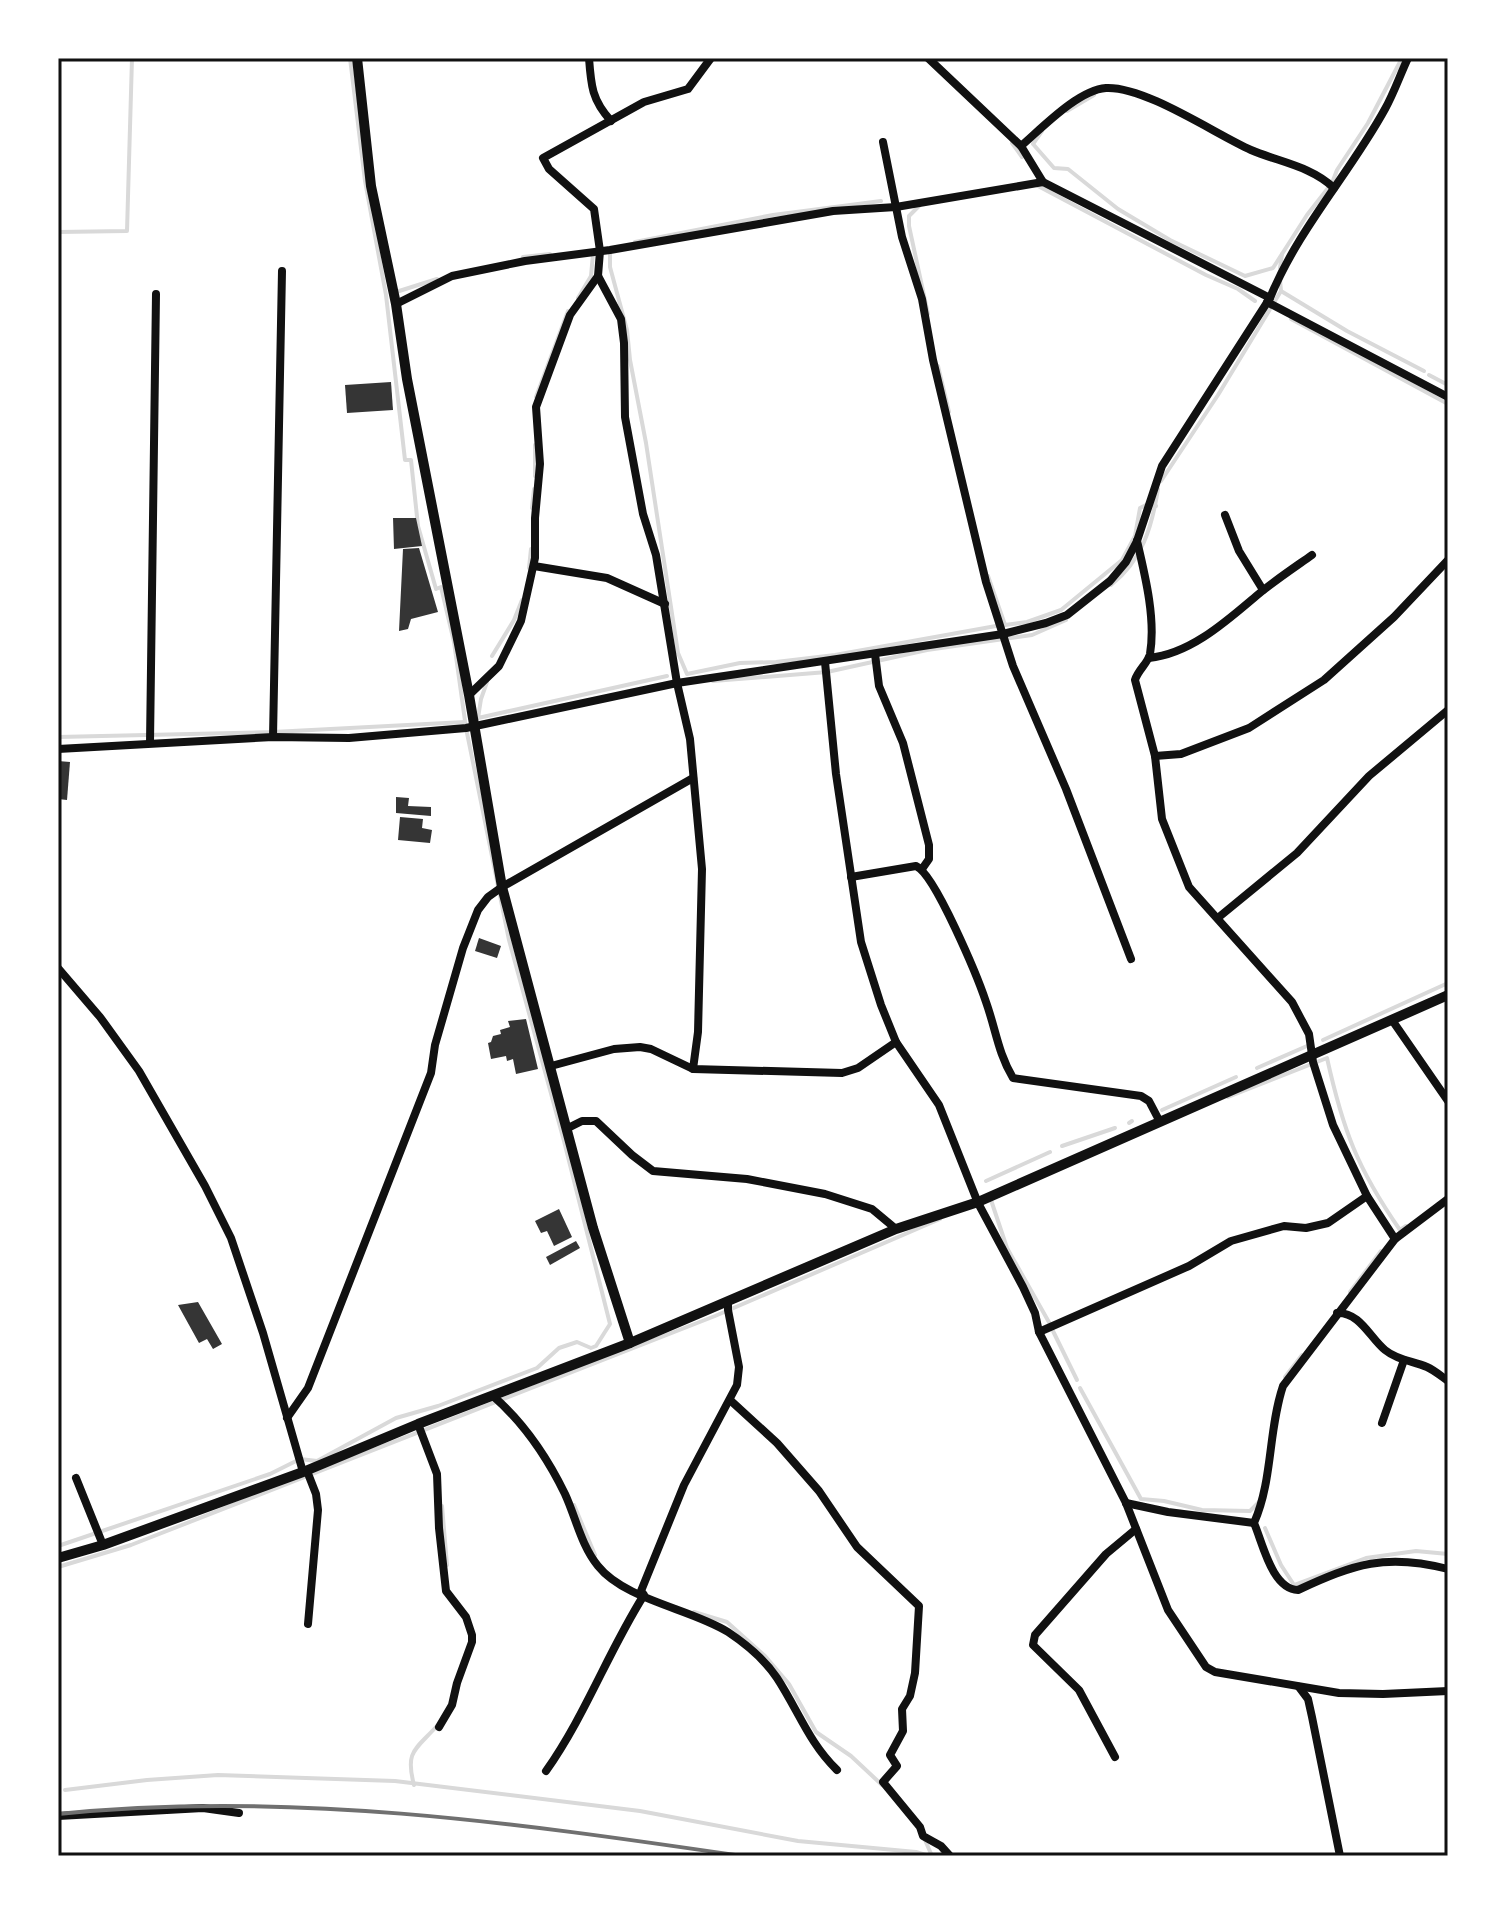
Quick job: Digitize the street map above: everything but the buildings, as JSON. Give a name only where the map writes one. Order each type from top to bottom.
[{"type":"street","points":[[357,58],[371,186],[396,304],[407,379],[469,695],[502,887],[593,1228],[630,1343]]},
{"type":"street","points":[[589,58],[591,87],[598,106],[611,121]]},
{"type":"street","points":[[469,695],[499,666],[521,621],[534,566],[540,464],[536,407],[570,315],[598,276],[600,251],[594,209],[549,169],[543,158],[644,102],[688,89],[711,58]]},
{"type":"street","points":[[928,58],[1021,146],[1043,182],[1448,397]]},
{"type":"street","points":[[58,749],[273,737],[349,738],[473,727],[677,683],[1003,634],[1067,615],[1110,581],[1126,562],[1137,541],[1162,466],[1385,109],[1408,58]]},
{"type":"street","points":[[1021,146],[1068,105],[1104,88],[1113,89],[1148,99],[1206,124],[1247,148],[1293,164],[1334,188]]},
{"type":"street","points":[[883,142],[986,582],[1013,666],[1066,789],[1131,959]]},
{"type":"street","points":[[396,304],[452,276],[525,261],[833,211],[896,207],[1043,182]]},
{"type":"street","points":[[273,737],[282,271]]},
{"type":"street","points":[[598,276],[621,319],[625,417],[643,514],[656,555],[677,683],[690,739],[702,869],[698,1032],[693,1069]]},
{"type":"street","points":[[150,743],[156,294]]},
{"type":"street","points":[[1225,515],[1239,551],[1263,590]]},
{"type":"street","points":[[1137,541],[1149,599],[1149,658]]},
{"type":"street","points":[[1312,555],[1190,644],[1149,658],[1137,671],[1135,680],[1155,756],[1162,819],[1189,887],[1292,1002],[1309,1034],[1313,1062],[1333,1125],[1367,1196],[1395,1239]]},
{"type":"street","points":[[1155,756],[1181,754],[1239,733],[1324,680],[1394,617],[1448,560]]},
{"type":"street","points":[[534,566],[607,578],[665,604]]},
{"type":"street","points":[[875,654],[879,686],[903,743],[929,845],[929,859],[922,869]]},
{"type":"street","points":[[825,662],[836,774],[861,942],[896,1042],[939,1105],[978,1202],[1035,1313],[1039,1332],[1126,1503],[1168,1610],[1206,1667],[1215,1672],[1339,1693],[1448,1691]]},
{"type":"street","points":[[1219,917],[1297,853],[1369,776],[1448,710]]},
{"type":"street","points":[[287,1418],[308,1388],[431,1073],[435,1045],[463,948],[478,910],[488,897],[502,887],[693,778]]},
{"type":"street","points":[[851,877],[916,866],[922,869],[940,895],[985,998],[1002,1062],[1013,1078],[1141,1096],[1149,1101],[1160,1122]]},
{"type":"street","points":[[58,968],[100,1017],[139,1071],[231,1238],[287,1418],[305,1472],[316,1494],[318,1510],[308,1624]]},
{"type":"street","points":[[58,1558],[103,1545],[305,1472],[418,1424],[630,1343],[896,1229],[978,1202],[1448,995]]},
{"type":"street","points":[[1392,1020],[1448,1101]]},
{"type":"street","points":[[551,1066],[614,1049],[640,1047],[693,1069],[842,1073],[858,1068],[896,1042]]},
{"type":"street","points":[[568,1128],[582,1121],[596,1121],[653,1171],[747,1179],[825,1194],[872,1209],[896,1229]]},
{"type":"street","points":[[1039,1332],[1189,1266],[1231,1241],[1284,1226],[1306,1228],[1328,1223],[1367,1196]]},
{"type":"street","points":[[1448,1199],[1395,1239],[1283,1386],[1277,1403],[1263,1504],[1254,1523],[1277,1577],[1291,1589],[1298,1590],[1351,1566],[1370,1563],[1414,1560],[1448,1569]]},
{"type":"street","points":[[644,1595],[641,1591],[684,1485],[737,1385],[739,1367],[728,1302]]},
{"type":"street","points":[[1337,1313],[1345,1312],[1353,1317],[1385,1350],[1427,1367],[1448,1381]]},
{"type":"street","points":[[1382,1423],[1404,1360]]},
{"type":"street","points":[[493,1396],[519,1419],[546,1459],[565,1495],[586,1548],[597,1565],[621,1585],[726,1631],[750,1647],[777,1677],[822,1756],[837,1770]]},
{"type":"street","points":[[730,1400],[777,1443],[819,1491],[857,1547],[919,1606],[915,1673],[910,1696],[902,1709],[903,1731],[890,1757],[897,1766],[883,1782],[920,1827],[923,1836],[941,1846],[950,1856]]},
{"type":"street","points":[[418,1424],[437,1474],[446,1591],[466,1617],[472,1635],[452,1705],[439,1727]]},
{"type":"street","points":[[76,1478],[103,1545]]},
{"type":"street","points":[[1126,1503],[1168,1512],[1254,1523]]},
{"type":"street","points":[[1115,1757],[1079,1690],[1033,1645],[1035,1635],[1106,1554],[1136,1529]]},
{"type":"street","points":[[546,1771],[579,1721],[622,1631],[644,1595]]},
{"type":"street","points":[[1299,1687],[1308,1699],[1340,1856]]},
{"type":"street","points":[[58,1816],[203,1808],[239,1813]]},
{"type":"waterway","points":[[58,232],[127,231],[132,58]]},
{"type":"waterway","points":[[58,1546],[270,1474],[300,1459],[317,1461],[396,1418],[438,1406],[537,1368],[559,1348],[577,1342],[591,1348],[596,1346],[610,1324],[509,940],[466,728],[454,642],[441,587],[436,589],[418,526],[411,460],[405,460],[386,295],[365,181],[350,58]]},
{"type":"waterway","points":[[1280,268],[1282,254],[1332,183],[1402,58]]},
{"type":"waterway","points":[[1067,111],[1094,95]]},
{"type":"waterway","points":[[1042,131],[1033,144],[1054,168],[1068,169],[1118,209],[1170,240],[1245,276],[1273,268],[1282,254]]},
{"type":"waterway","points":[[1012,143],[1022,157]]},
{"type":"waterway","points":[[1038,186],[1238,289],[1255,301]]},
{"type":"waterway","points":[[635,242],[773,215],[881,201]]},
{"type":"waterway","points":[[919,206],[909,216],[909,226],[928,314]]},
{"type":"waterway","points":[[610,251],[610,267],[627,330],[678,653],[687,674],[740,663],[835,655],[996,626]]},
{"type":"waterway","points":[[523,257],[550,254]]},
{"type":"waterway","points":[[578,298],[591,276],[593,254]]},
{"type":"waterway","points":[[396,292],[437,279]]},
{"type":"waterway","points":[[1280,280],[1281,291],[1347,331],[1424,371]]},
{"type":"waterway","points":[[1161,481],[1281,291]]},
{"type":"waterway","points":[[536,397],[568,311]]},
{"type":"waterway","points":[[1291,319],[1448,404]]},
{"type":"waterway","points":[[938,366],[949,412]]},
{"type":"waterway","points":[[1429,375],[1448,385]]},
{"type":"waterway","points":[[535,445],[535,476]]},
{"type":"waterway","points":[[532,508],[534,489]]},
{"type":"waterway","points":[[1111,585],[1131,565],[1144,542],[1158,489]]},
{"type":"waterway","points":[[988,576],[1005,625],[1027,622],[1061,610],[1122,560],[1135,536],[1140,508],[1148,504],[1156,506]]},
{"type":"waterway","points":[[529,568],[531,549]]},
{"type":"waterway","points":[[492,656],[522,600]]},
{"type":"waterway","points":[[713,681],[827,672],[927,650],[1032,635],[1066,620]]},
{"type":"waterway","points":[[487,682],[478,718],[667,676]]},
{"type":"waterway","points":[[58,737],[273,732],[465,722]]},
{"type":"waterway","points":[[1323,1040],[1448,983]]},
{"type":"waterway","points":[[1257,1068],[1307,1046]]},
{"type":"waterway","points":[[1228,1097],[1327,1058],[1353,1148],[1400,1230],[1406,1226]]},
{"type":"waterway","points":[[1162,1110],[1236,1077]]},
{"type":"waterway","points":[[1062,1146],[1115,1128]]},
{"type":"waterway","points":[[986,1181],[1050,1152]]},
{"type":"waterway","points":[[991,1200],[1007,1248],[1050,1324]]},
{"type":"waterway","points":[[58,1567],[131,1545],[715,1316],[940,1219]]},
{"type":"waterway","points":[[1350,1292],[1381,1251]]},
{"type":"waterway","points":[[1052,1329],[1077,1380]]},
{"type":"waterway","points":[[1285,1377],[1302,1355]]},
{"type":"waterway","points":[[1080,1388],[1141,1499],[1202,1510],[1250,1511],[1259,1502]]},
{"type":"waterway","points":[[574,1505],[595,1555]]},
{"type":"waterway","points":[[442,1506],[447,1565]]},
{"type":"waterway","points":[[1265,1528],[1281,1565],[1294,1585],[1366,1558],[1416,1551],[1448,1554]]},
{"type":"waterway","points":[[694,1612],[727,1622],[765,1656],[789,1684],[816,1732],[851,1756],[882,1785]]},
{"type":"waterway","points":[[414,1785],[411,1765],[414,1752],[437,1726]]},
{"type":"waterway","points":[[65,1790],[218,1775],[395,1781],[640,1811],[798,1841],[916,1852],[929,1856]]},
{"type":"waterway","points":[[925,1840],[932,1856]]},
{"type":"railway","points":[[58,1814],[144,1808],[315,1808],[487,1822],[742,1856]]}]
